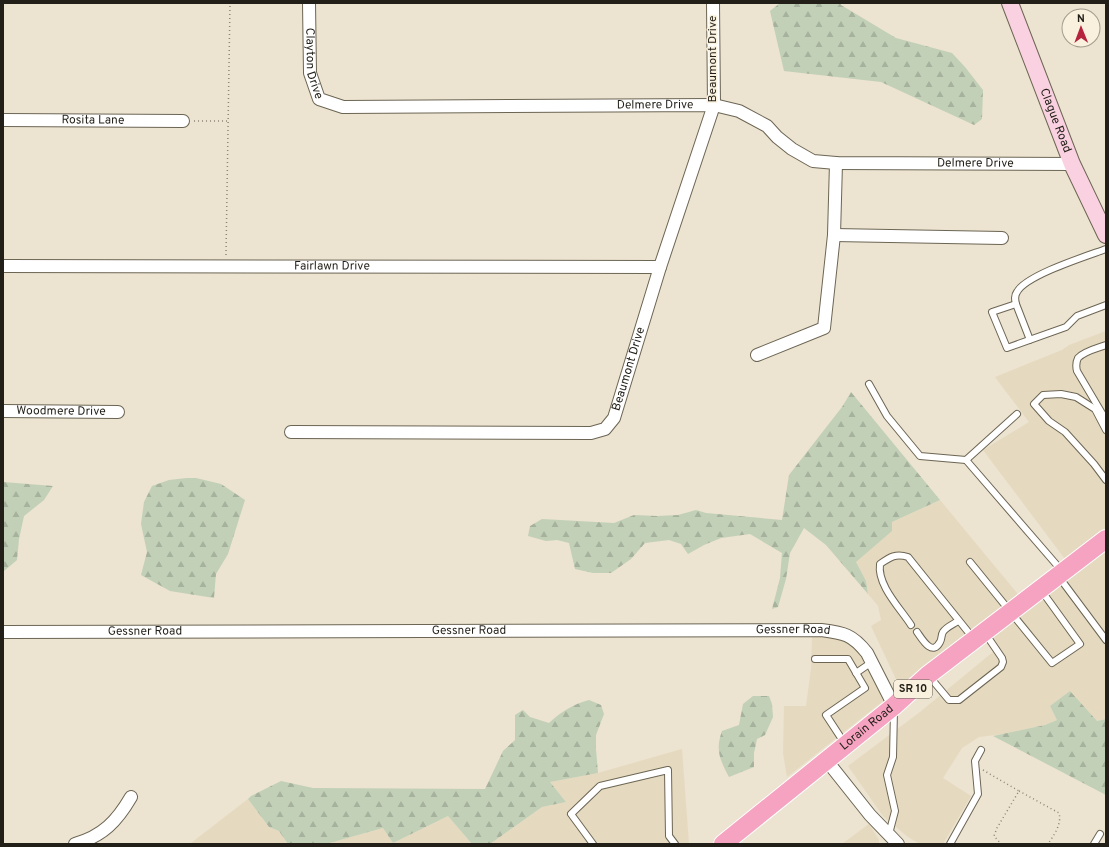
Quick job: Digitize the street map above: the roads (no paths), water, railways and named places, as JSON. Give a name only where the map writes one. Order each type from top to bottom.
[{"type":"main road","name":"Clague Road","points":[[1010,3],[1072,164],[1106,235]]},
{"type":"main road","name":"Lorain Road","points":[[723,844],[894,706],[928,675],[1105,540]]},
{"type":"street","name":"Clayton Drive","points":[[309,3],[310,73],[319,99],[342,107]]},
{"type":"street","name":"Beaumont Drive","points":[[291,432],[591,433],[605,429],[614,418],[660,267],[714,106],[713,3]]},
{"type":"street","name":"Delmere Drive","points":[[342,107],[714,106],[739,111],[767,126],[792,149],[813,161],[836,163],[1072,164]]},
{"type":"street","name":"Rosita Lane","points":[[3,120],[183,121]]},
{"type":"street","points":[[757,355],[824,328],[834,236],[836,163]]},
{"type":"street","points":[[834,236],[1002,238]]},
{"type":"street","name":"Fairlawn Drive","points":[[3,266],[660,267]]},
{"type":"street","name":"Woodmere Drive","points":[[3,411],[118,412]]},
{"type":"street","name":"Gessner Road","points":[[3,632],[821,630],[845,634],[854,639],[867,653],[894,706]]},
{"type":"street","points":[[827,761],[870,815],[898,844]]},
{"type":"street","points":[[76,844],[100,834],[112,824],[122,812],[131,797]]},
{"type":"lane","points":[[1030,340],[1014,300],[1017,292],[1027,282],[1060,266],[1106,249]]},
{"type":"lane","points":[[1016,304],[992,312],[1007,348],[1066,326],[1077,316],[1106,305]]},
{"type":"lane","points":[[1106,345],[1086,353],[1078,358],[1076,363],[1076,371],[1106,420]]},
{"type":"lane","points":[[869,384],[887,416],[920,456],[966,460],[1060,574],[1106,640]]},
{"type":"lane","points":[[1106,430],[1095,409],[1076,397],[1061,394],[1043,395],[1034,404],[1049,421],[1065,432],[1094,464],[1106,480]]},
{"type":"lane","points":[[966,460],[1017,414]]},
{"type":"lane","points":[[911,625],[883,584],[879,572],[880,564],[890,556],[901,554],[908,557],[958,620],[979,635],[1002,658],[1003,662],[1001,668],[959,700],[955,701],[949,700],[928,675]]},
{"type":"lane","points":[[970,562],[1052,663],[1080,644],[1040,589]]},
{"type":"lane","points":[[917,632],[927,647],[936,647],[941,641],[944,630],[958,620]]},
{"type":"lane","points":[[815,659],[848,659],[865,688],[826,715],[846,745]]},
{"type":"lane","points":[[856,673],[872,662]]},
{"type":"lane","points":[[888,834],[895,811],[887,775],[893,757],[894,706]]},
{"type":"lane","points":[[950,844],[978,794],[975,761],[981,750]]},
{"type":"lane","points":[[593,844],[570,814],[600,786],[668,770],[670,836],[675,844]]},
{"type":"lane","points":[[1094,844],[1100,834]]}]
